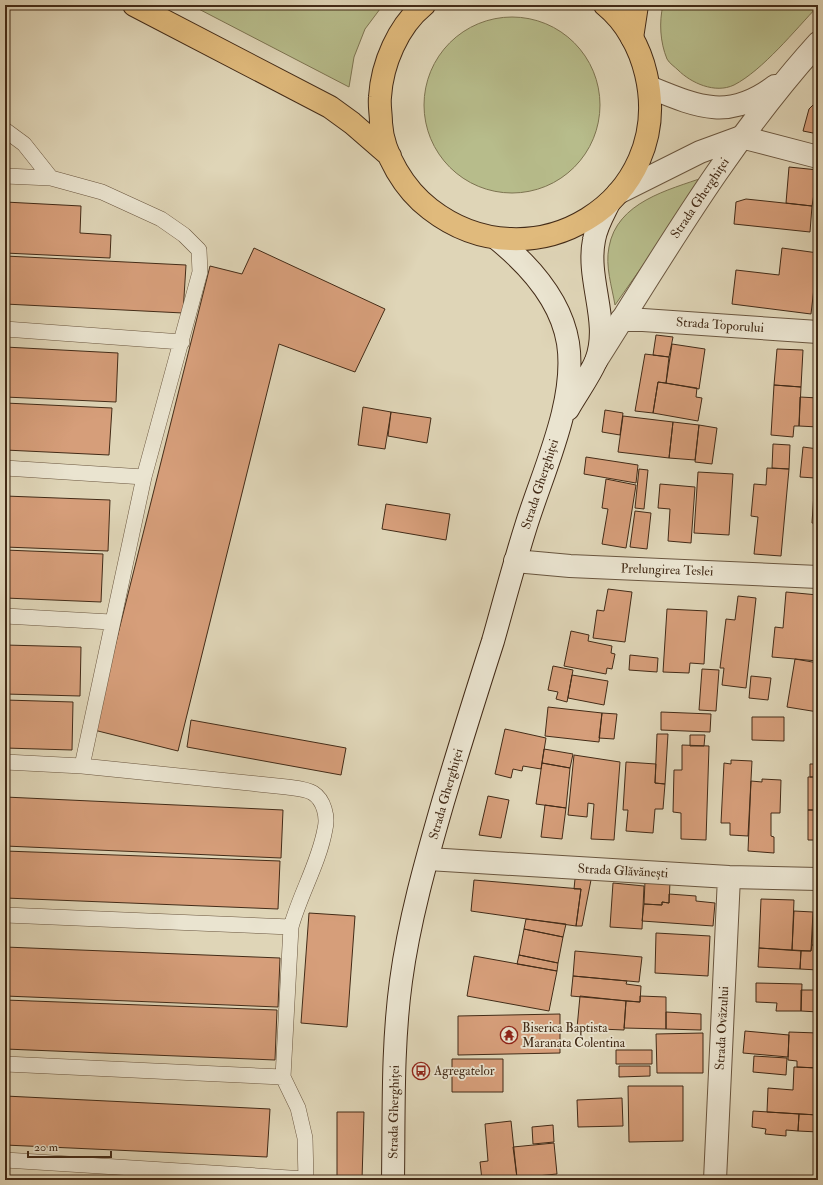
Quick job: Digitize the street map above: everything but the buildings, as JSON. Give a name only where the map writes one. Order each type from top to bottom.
[{"type":"highway","points":[[134,5],[330,107],[370,138],[390,156]]},
{"type":"highway","points":[[424,5],[418,10],[398,36],[385,65],[380,97],[382,129],[390,156],[403,181],[427,207],[444,220],[469,232],[497,239],[527,240],[556,234],[584,222],[613,198],[633,171],[646,142],[649,125],[649,87],[643,62],[632,38],[614,13],[605,5]]},
{"type":"highway","points":[[632,38],[637,5]]},
{"type":"street","name":"Strada Gherghiței","points":[[392,1180],[397,1017],[407,948],[443,803],[515,561],[562,420],[648,275],[741,137],[789,75],[818,43]]},
{"type":"street","name":"Strada Gherghiței","points":[[649,87],[692,104],[705,107],[729,107],[757,98],[789,75]]},
{"type":"street","name":"Strada Gherghiței","points":[[596,361],[600,328],[594,271],[594,240],[598,224],[613,198],[700,152],[741,137]]},
{"type":"street","points":[[741,137],[818,156]]},
{"type":"street","name":"Strada Gherghiței","points":[[497,239],[531,270],[545,289],[564,329],[568,344],[568,368],[562,420]]},
{"type":"street","name":"Strada Toporului","points":[[621,320],[643,320],[818,332]]},
{"type":"street","name":"Prelungirea Teslei","points":[[515,561],[578,566],[818,577]]},
{"type":"street","name":"Strada Glăvănești","points":[[428,859],[729,877],[818,880]]},
{"type":"street","name":"Strada Ovăzului","points":[[715,1180],[729,877]]},
{"type":"lane","points":[[5,130],[24,144],[51,178]]},
{"type":"lane","points":[[5,176],[51,178],[102,192],[161,219],[184,235],[199,250],[200,272],[144,477],[111,622],[82,766]]},
{"type":"lane","points":[[5,329],[182,342]]},
{"type":"lane","points":[[5,468],[144,477]]},
{"type":"lane","points":[[5,616],[111,622]]},
{"type":"lane","points":[[5,762],[82,766],[287,787],[313,793],[324,806],[326,828],[316,860],[296,909],[291,927],[283,1077],[298,1108],[305,1138],[306,1179],[5,1160]]},
{"type":"lane","points":[[5,915],[291,927]]},
{"type":"lane","points":[[5,1064],[283,1077]]},
{"type":"green space","points":[[191,5],[383,5],[365,29],[354,57],[349,87]]},
{"type":"green space","points":[[663,5],[818,6],[756,70],[734,85],[711,88],[696,83],[683,75],[668,60],[663,46],[661,32]]},
{"type":"green space","points":[[503,17],[521,17],[538,21],[553,27],[568,37],[580,49],[590,64],[596,79],[600,96],[600,114],[596,131],[590,146],[580,161],[568,173],[553,183],[538,189],[521,193],[503,193],[486,189],[471,183],[456,173],[444,161],[434,146],[428,131],[424,114],[424,96],[428,79],[434,64],[444,49],[456,37],[471,27],[486,21]]},
{"type":"green space","points":[[705,177],[615,305],[608,269],[608,254],[614,232],[622,219],[646,200],[660,193]]},
{"type":"place","name":"Biserica Baptista Maranata Colentina","points":[[509,1035]]},
{"type":"place","name":"Agregatelor","points":[[421,1071]]}]
